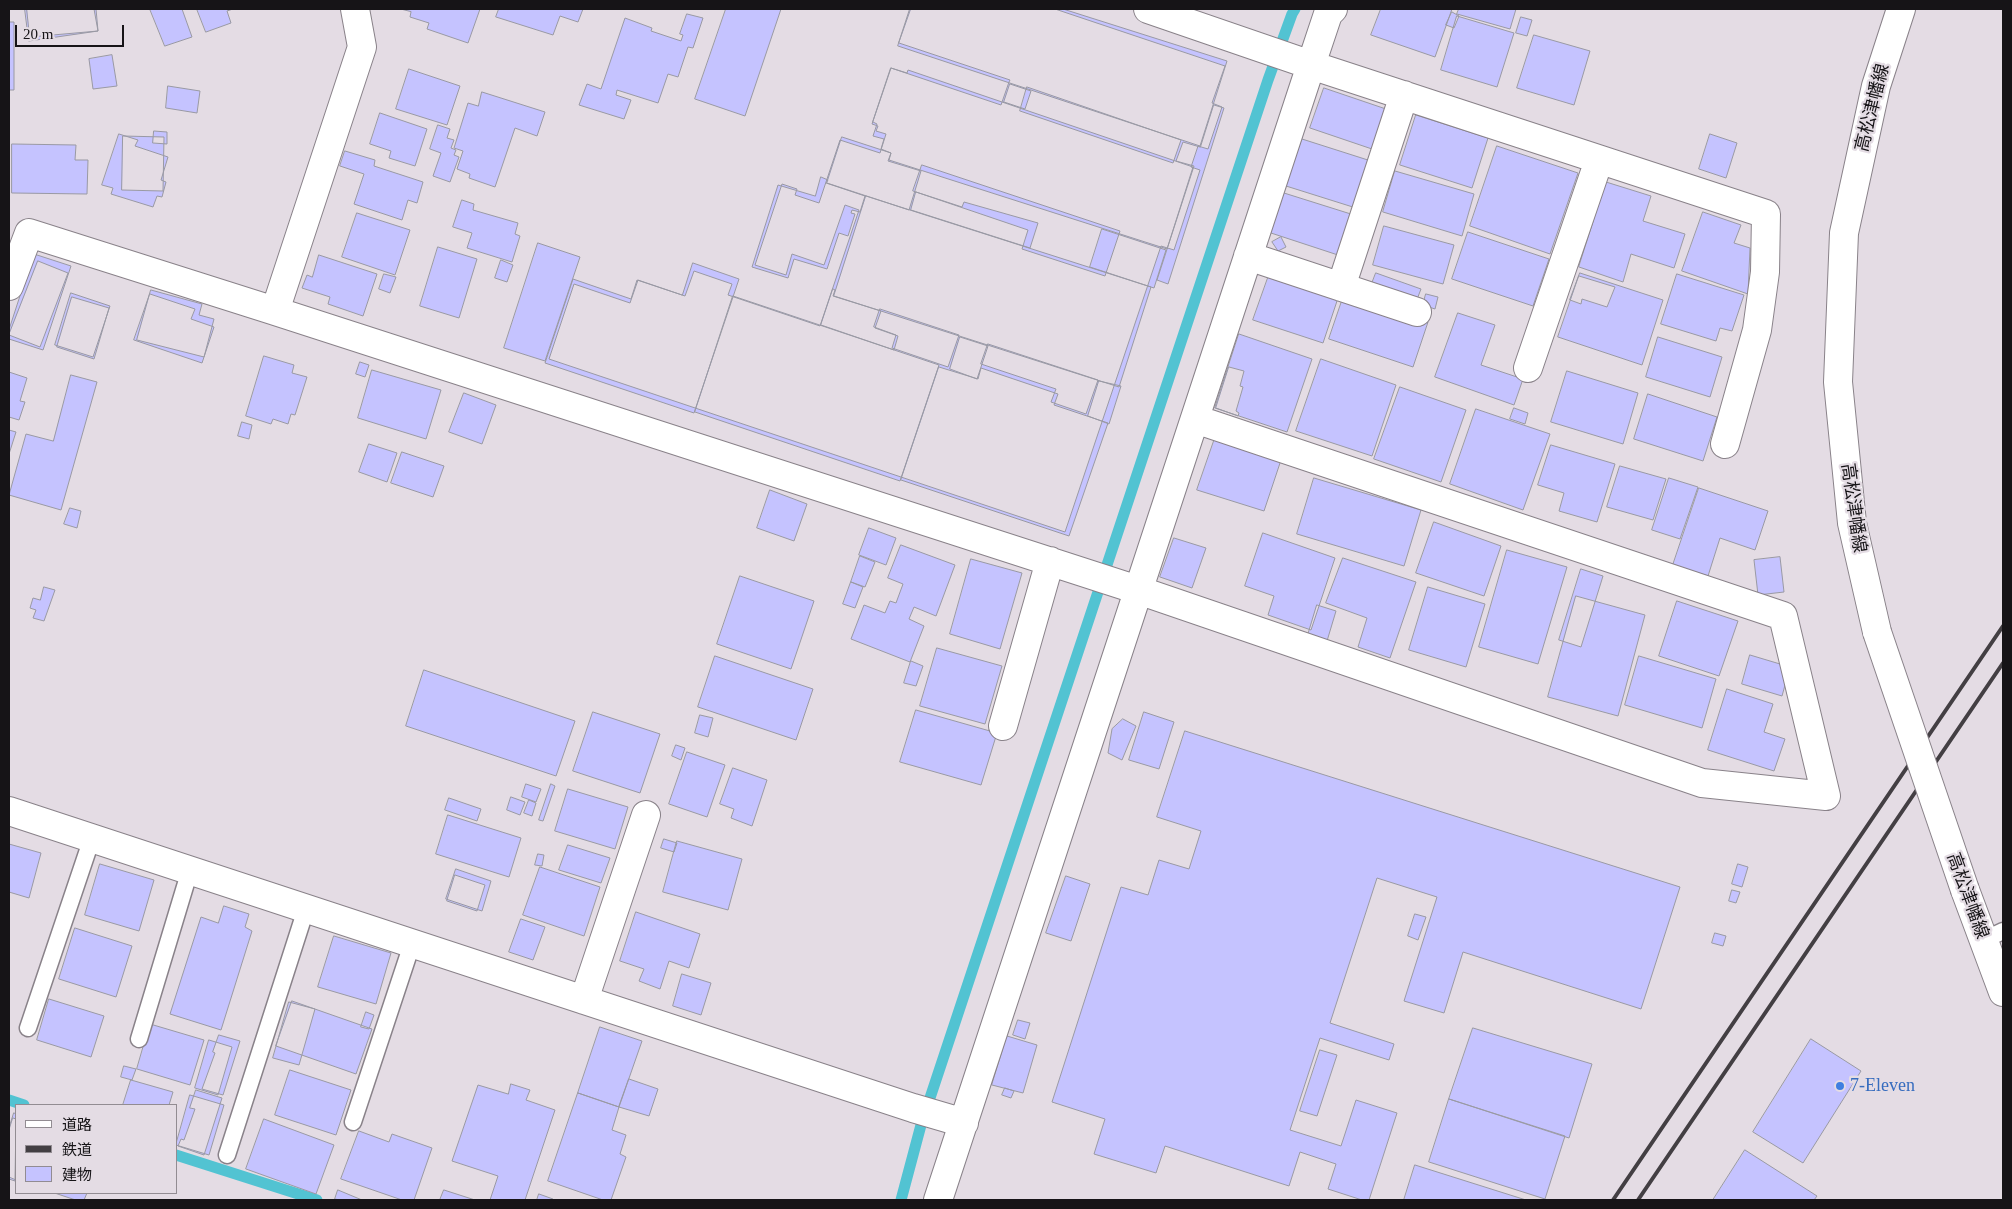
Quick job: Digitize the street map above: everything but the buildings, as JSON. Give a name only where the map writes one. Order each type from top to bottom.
[{"type":"street","points":[[276,311],[362,47],[355,9]]},
{"type":"street","points":[[938,1200],[954,1119],[1127,587],[1195,419],[1248,256],[1302,61],[1328,14],[1333,9]]},
{"type":"street","name":"高松津幡線","points":[[1901,9],[1876,86],[1844,233],[1838,372],[1852,523],[1877,632],[1964,890],[1993,936],[2003,992]]},
{"type":"street","points":[[1160,11],[1260,47],[1766,214],[1765,272],[1757,330],[1725,444]]},
{"type":"street","points":[[1341,286],[1404,95]]},
{"type":"street","points":[[1528,368],[1599,160]]},
{"type":"street","points":[[9,286],[29,233],[1050,561],[1702,782],[1826,796],[1783,616],[1195,419]]},
{"type":"street","points":[[1248,256],[1417,312]]},
{"type":"street","points":[[1004,726],[1050,561]]},
{"type":"street","points":[[9,811],[913,1108],[954,1119]]},
{"type":"street","points":[[584,1000],[646,815]]},
{"type":"lane","points":[[28,1028],[92,838]]},
{"type":"lane","points":[[139,1039],[190,870]]},
{"type":"lane","points":[[227,1156],[306,909]]},
{"type":"lane","points":[[353,1122],[412,944]]},
{"type":"waterway","points":[[901,1200],[921,1125],[1268,80],[1295,9]]},
{"type":"waterway","points":[[9,1100],[21,1104]]},
{"type":"waterway","points":[[178,1156],[317,1200]]},
{"type":"railway","points":[[1613,1200],[2003,626]]},
{"type":"railway","points":[[1638,1200],[2003,663]]},
{"type":"place","name":"7-Eleven","points":[[1840,1086]]}]
